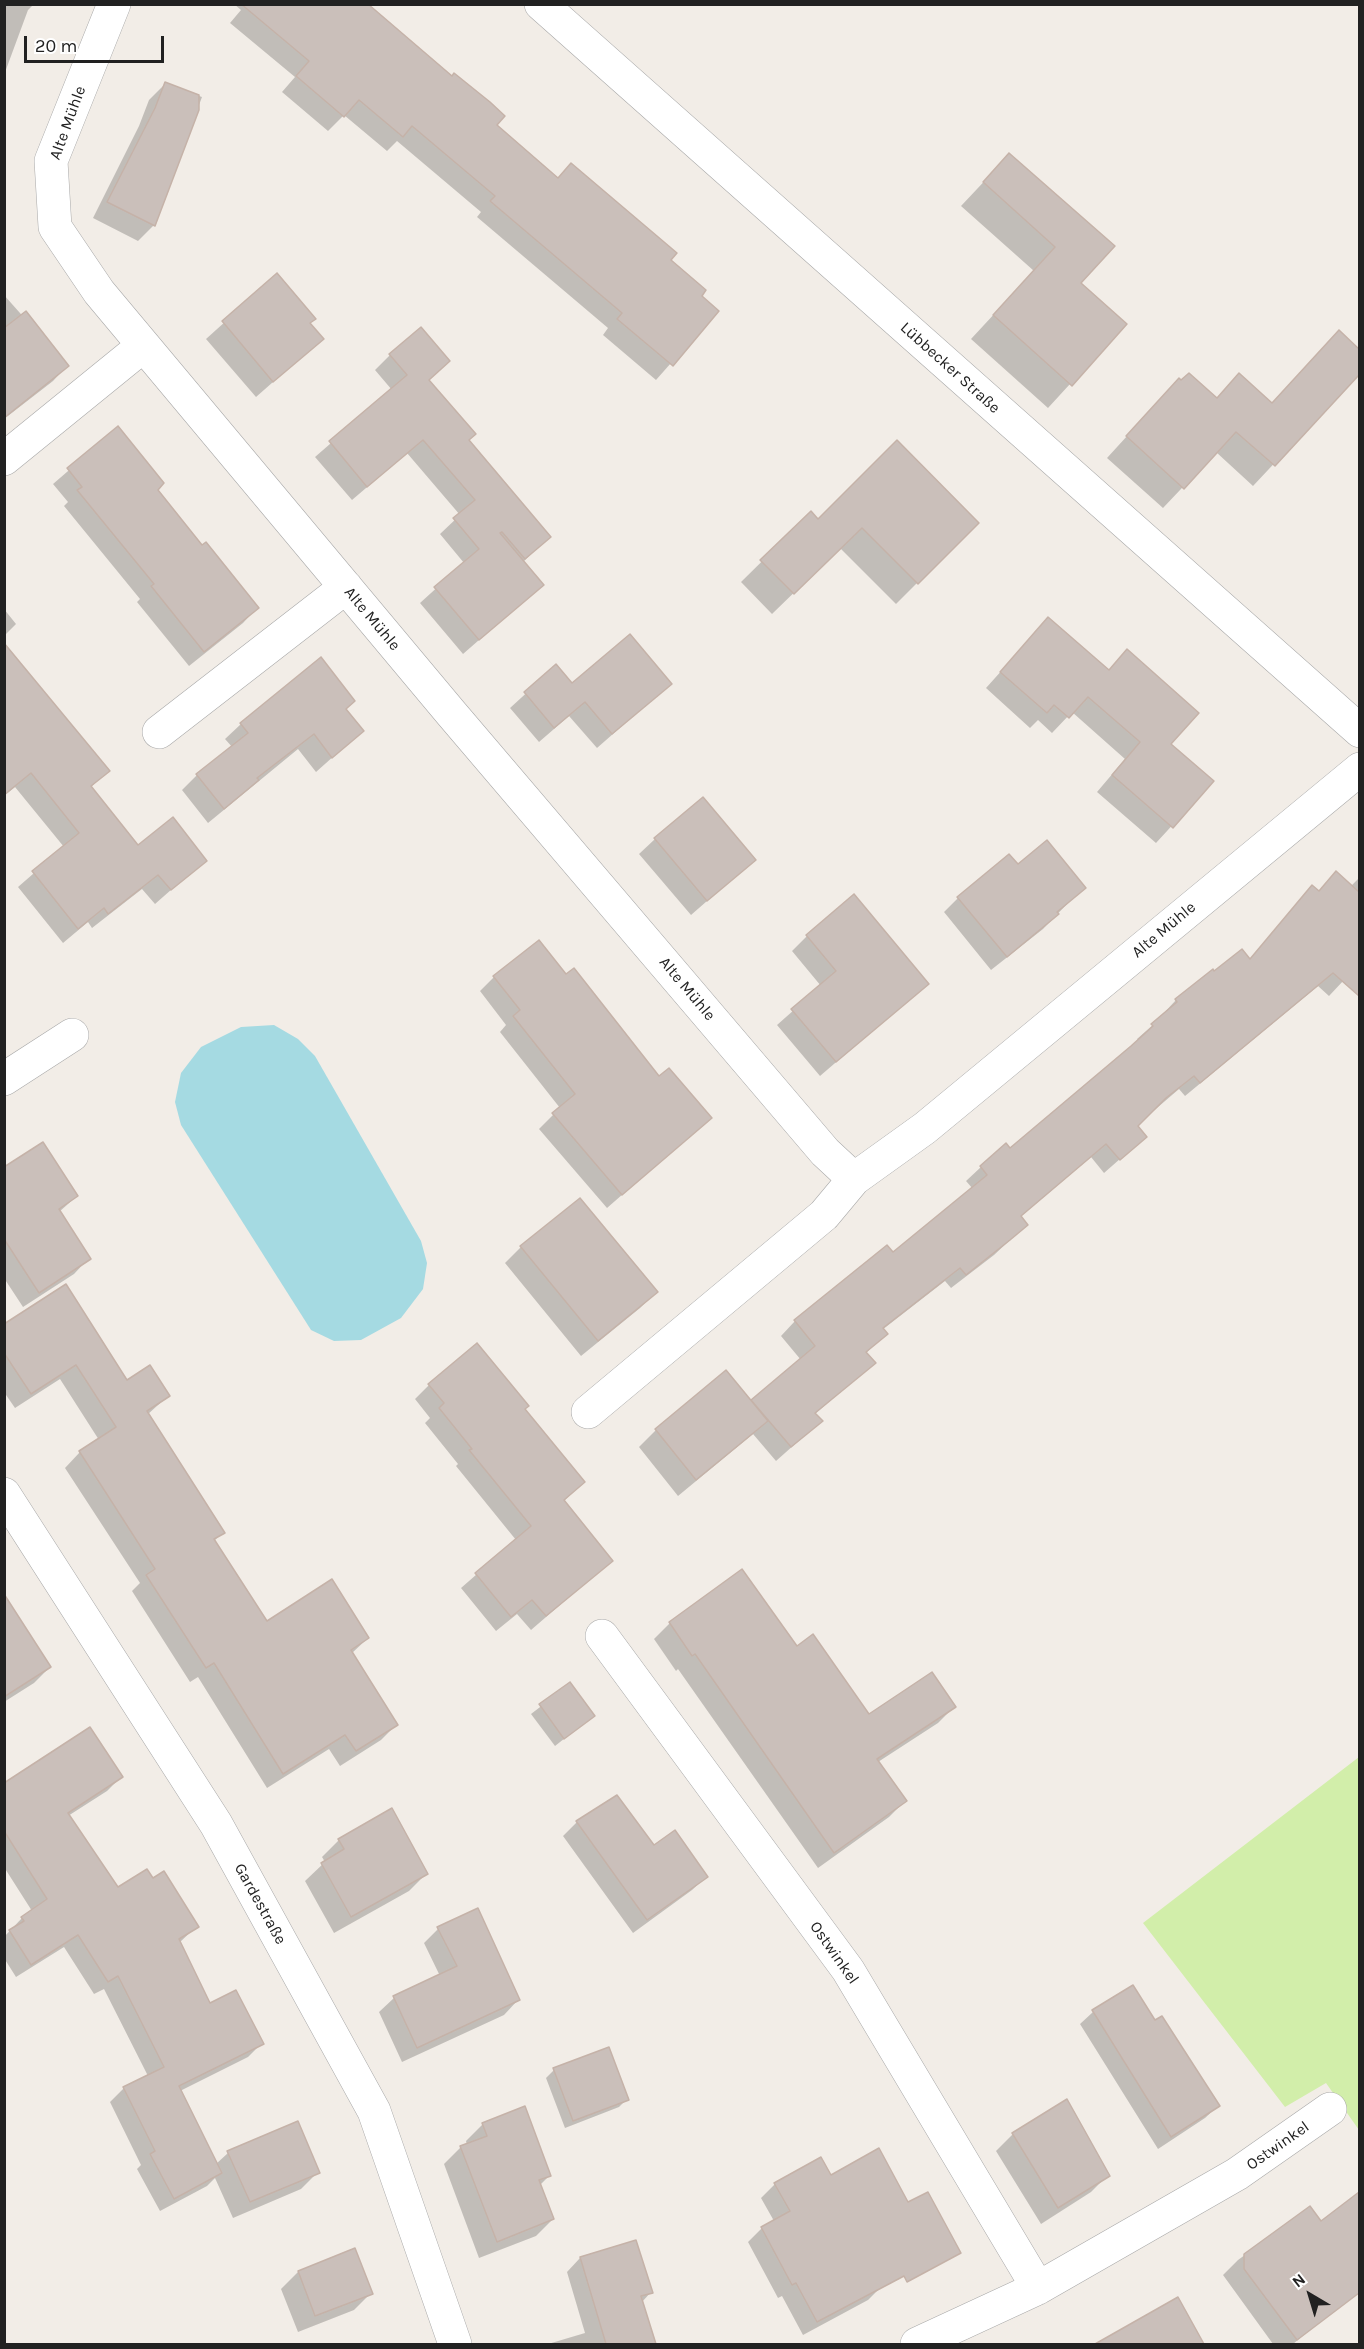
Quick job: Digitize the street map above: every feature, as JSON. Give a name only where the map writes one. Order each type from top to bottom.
[{"type":"street","name":"Alte Mühle","points":[[114,4],[51,161],[55,227],[99,292],[143,346],[818,1143],[854,1179]]},
{"type":"street","name":"Lübbecker Straße","points":[[541,4],[1359,730]]},
{"type":"street","points":[[4,459],[143,346]]},
{"type":"street","points":[[159,732],[346,587]]},
{"type":"street","name":"Alte Mühle","points":[[588,1412],[824,1215],[854,1179],[924,1128],[1359,769]]},
{"type":"street","points":[[4,1079],[72,1035]]},
{"type":"street","name":"Gardestraße","points":[[4,1494],[216,1824],[374,2111],[455,2344]]},
{"type":"street","name":"Ostwinkel","points":[[602,1636],[848,1970],[1038,2288]]},
{"type":"street","name":"Ostwinkel","points":[[917,2344],[1038,2288],[1238,2174],[1330,2109]]},
{"type":"green space","points":[[1359,1757],[1359,2130],[1326,2083],[1285,2107],[1143,1923]]},
{"type":"water","points":[[274,1025],[298,1039],[315,1056],[421,1241],[427,1263],[423,1289],[401,1318],[361,1340],[334,1341],[311,1330],[181,1125],[175,1102],[181,1073],[201,1047],[241,1027]]},
{"type":"building","points":[[241,4],[368,4],[452,76],[454,73],[490,102],[505,116],[497,125],[558,178],[571,163],[677,253],[671,260],[706,290],[702,296],[719,311],[673,366],[617,319],[622,313],[490,201],[495,196],[412,126],[403,137],[359,100],[344,117],[296,76],[309,61]]},
{"type":"building","points":[[165,82],[199,95],[199,110],[155,226],[107,202],[155,108]]},
{"type":"building","points":[[1009,153],[1115,246],[1081,283],[1127,324],[1072,386],[993,315],[1055,247],[983,182]]},
{"type":"building","points":[[277,273],[316,319],[310,323],[324,339],[273,382],[222,321]]},
{"type":"building","points":[[26,311],[69,366],[4,418],[4,328]]},
{"type":"building","points":[[421,327],[450,361],[429,380],[476,434],[469,440],[551,537],[525,559],[502,532],[500,533],[544,585],[479,640],[434,587],[479,549],[453,518],[475,500],[423,440],[367,487],[329,441],[407,375],[389,354]]},
{"type":"building","points":[[1339,330],[1359,349],[1359,375],[1275,466],[1236,432],[1184,489],[1126,436],[1179,378],[1181,380],[1189,373],[1217,398],[1239,373],[1272,403]]},
{"type":"building","points":[[118,426],[164,483],[158,490],[202,545],[206,542],[259,608],[204,652],[151,586],[154,584],[77,490],[82,487],[67,468]]},
{"type":"building","points":[[897,440],[979,523],[918,584],[862,528],[794,594],[760,560],[811,511],[818,519]]},
{"type":"building","points":[[1048,617],[1109,670],[1127,649],[1199,713],[1171,744],[1214,781],[1173,828],[1112,775],[1140,742],[1088,697],[1069,718],[1054,705],[1047,713],[1000,672]]},
{"type":"building","points":[[630,634],[672,684],[612,734],[585,702],[554,728],[524,692],[556,664],[572,683]]},
{"type":"building","points":[[4,643],[110,771],[91,786],[138,845],[173,817],[207,861],[171,890],[158,875],[108,914],[104,908],[78,929],[32,871],[79,833],[31,773],[4,795]]},
{"type":"building","points":[[321,657],[355,701],[346,709],[364,731],[332,758],[314,734],[257,778],[259,780],[224,809],[196,774],[248,733],[240,723]]},
{"type":"building","points":[[703,797],[756,860],[707,901],[654,838]]},
{"type":"building","points":[[1047,840],[1086,888],[1057,912],[1059,914],[1007,957],[957,897],[1009,854],[1018,864]]},
{"type":"building","points":[[1336,871],[1359,892],[1359,996],[1333,973],[1200,1083],[1194,1076],[1166,1098],[1138,1126],[1147,1137],[1120,1160],[1106,1144],[1021,1216],[1028,1225],[1010,1240],[966,1275],[960,1268],[883,1328],[888,1334],[866,1352],[876,1363],[815,1413],[823,1421],[791,1447],[751,1400],[815,1346],[794,1320],[887,1245],[893,1252],[987,1175],[980,1166],[1006,1143],[1010,1148],[1131,1046],[1153,1026],[1151,1024],[1177,1002],[1175,999],[1242,949],[1250,959],[1312,885],[1319,891]]},
{"type":"building","points":[[854,894],[929,984],[836,1062],[791,1009],[836,971],[806,935]]},
{"type":"building","points":[[539,940],[566,974],[574,968],[659,1076],[669,1068],[712,1118],[622,1195],[552,1113],[575,1094],[513,1016],[520,1010],[493,976]]},
{"type":"building","points":[[43,1142],[78,1196],[59,1209],[91,1259],[39,1293],[4,1239],[4,1167]]},
{"type":"building","points":[[580,1198],[658,1292],[598,1341],[520,1246]]},
{"type":"building","points":[[66,1284],[127,1380],[150,1365],[170,1396],[147,1411],[225,1533],[214,1539],[267,1621],[332,1579],[369,1638],[351,1650],[398,1725],[356,1751],[345,1735],[283,1774],[214,1663],[206,1668],[146,1575],[155,1569],[79,1451],[116,1427],[76,1365],[31,1394],[4,1353],[4,1324]]},
{"type":"building","points":[[477,1343],[529,1406],[525,1409],[585,1482],[564,1500],[613,1561],[546,1616],[532,1600],[511,1617],[475,1573],[531,1526],[469,1450],[472,1449],[439,1408],[444,1403],[428,1384]]},
{"type":"building","points":[[726,1370],[768,1421],[696,1480],[655,1429]]},
{"type":"building","points":[[742,1569],[797,1646],[813,1634],[869,1714],[932,1672],[956,1707],[877,1759],[907,1801],[834,1853],[695,1654],[692,1656],[669,1622]]},
{"type":"building","points":[[4,1594],[51,1667],[4,1697]]},
{"type":"building","points":[[570,1682],[595,1716],[564,1739],[539,1704]]},
{"type":"building","points":[[90,1727],[123,1777],[68,1813],[118,1887],[147,1869],[153,1878],[164,1871],[199,1927],[179,1939],[210,2003],[236,1990],[264,2044],[179,2086],[222,2173],[174,2199],[150,2154],[155,2151],[123,2087],[164,2067],[118,1976],[108,1982],[78,1935],[31,1965],[9,1930],[24,1921],[21,1917],[47,1899],[4,1831],[4,1783]]},
{"type":"building","points":[[617,1795],[654,1845],[675,1830],[708,1877],[647,1920],[576,1821]]},
{"type":"building","points":[[392,1808],[428,1874],[351,1917],[321,1863],[344,1849],[338,1839]]},
{"type":"building","points":[[478,1908],[520,2000],[417,2048],[393,1996],[457,1966],[437,1927]]},
{"type":"building","points":[[1133,1985],[1155,2020],[1162,2016],[1220,2106],[1171,2137],[1092,2010]]},
{"type":"building","points":[[609,2047],[629,2100],[573,2121],[553,2068]]},
{"type":"building","points":[[1067,2099],[1110,2176],[1058,2208],[1012,2133]]},
{"type":"building","points":[[525,2106],[551,2176],[539,2180],[554,2219],[497,2242],[460,2146],[487,2136],[482,2123]]},
{"type":"building","points":[[298,2121],[320,2173],[250,2202],[227,2151]]},
{"type":"building","points":[[879,2148],[908,2202],[928,2192],[961,2253],[907,2282],[904,2276],[817,2322],[796,2283],[792,2285],[761,2227],[790,2211],[774,2183],[821,2157],[831,2175]]},
{"type":"building","points":[[1359,2192],[1359,2293],[1297,2340],[1244,2269],[1244,2254],[1310,2206],[1321,2221]]},
{"type":"building","points":[[636,2240],[653,2293],[641,2296],[656,2344],[606,2344],[580,2257]]},
{"type":"building","points":[[355,2248],[373,2294],[315,2316],[298,2271]]},
{"type":"building","points":[[1178,2297],[1204,2344],[1095,2344]]}]
